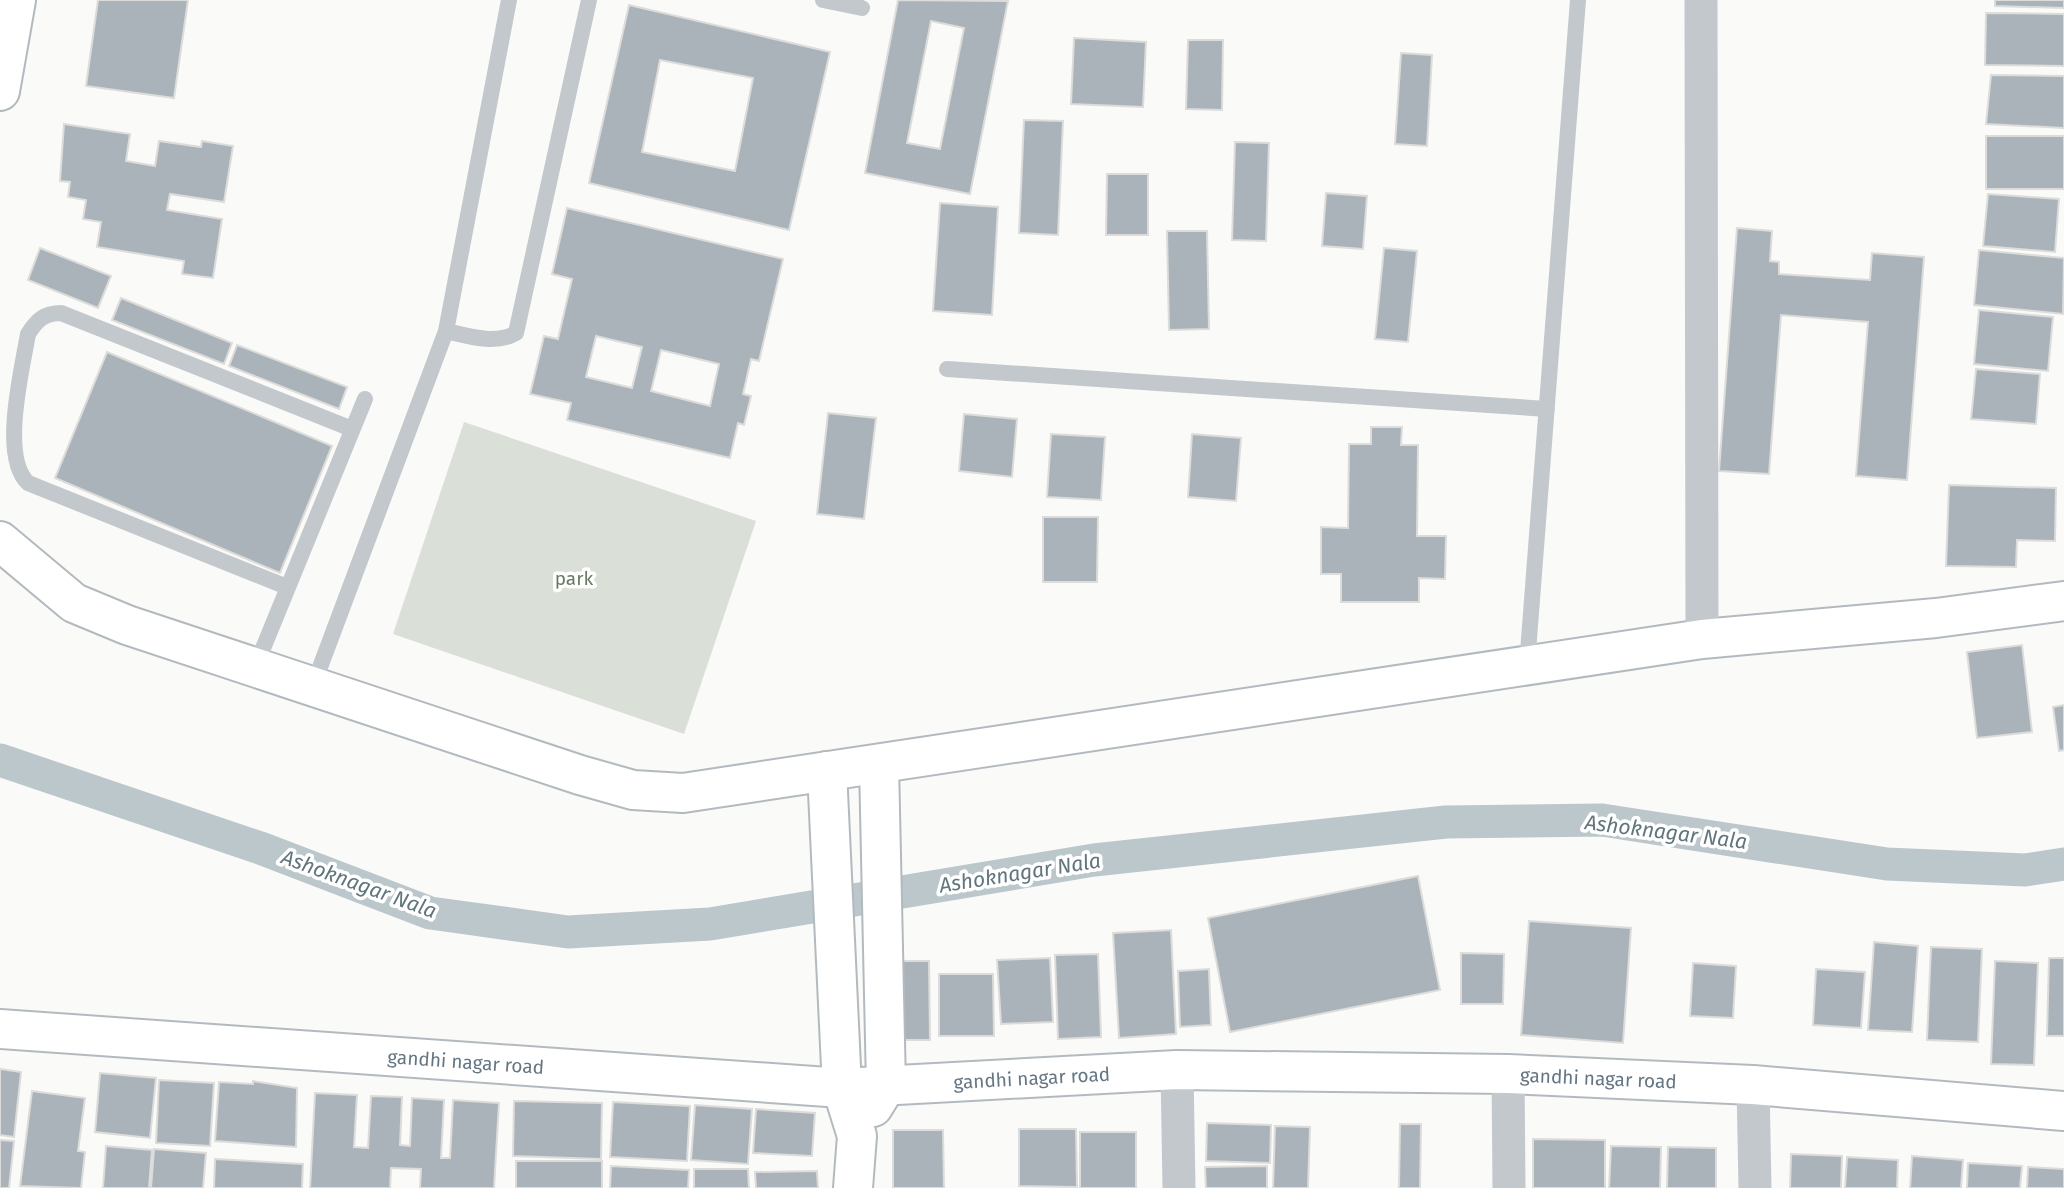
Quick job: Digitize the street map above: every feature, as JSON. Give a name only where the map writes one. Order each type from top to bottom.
[{"type":"street","points":[[0,91],[16,0]]},
{"type":"street","points":[[1701,0],[1702,639]]},
{"type":"street","points":[[0,541],[74,603],[127,625],[312,689],[633,790],[683,793],[828,788],[879,782],[1527,665],[1702,639],[1936,618],[2064,601]]},
{"type":"street","points":[[857,1136],[886,1086],[879,782]]},
{"type":"street","points":[[828,788],[841,1074],[857,1136],[853,1188]]},
{"type":"street","name":"gandhi nagar road","points":[[0,1029],[841,1074],[886,1086],[1177,1070],[1508,1074],[1754,1085],[2064,1111]]},
{"type":"street","points":[[1177,1070],[1178,1188]]},
{"type":"street","points":[[1508,1074],[1509,1188]]},
{"type":"street","points":[[1754,1085],[1755,1188]]},
{"type":"lane","points":[[312,689],[446,331],[509,0]]},
{"type":"lane","points":[[446,331],[475,338],[507,338],[516,333],[589,0]]},
{"type":"lane","points":[[823,0],[862,8]]},
{"type":"lane","points":[[1527,665],[1578,0]]},
{"type":"lane","points":[[288,587],[28,483],[20,476],[11,440],[28,334],[37,320],[49,313],[61,313],[352,429]]},
{"type":"lane","points":[[947,369],[1547,409]]},
{"type":"lane","points":[[255,668],[365,399]]},
{"type":"green space","name":"park","points":[[464,422],[756,521],[684,734],[393,634]]},
{"type":"building","points":[[98,0],[188,0],[174,98],[86,86]]},
{"type":"building","points":[[898,0],[1008,1],[970,194],[865,173]],"holes":[[[931,21],[964,28],[940,149],[907,143]]]},
{"type":"building","points":[[1995,0],[2064,0],[2064,8],[1995,6]]},
{"type":"building","points":[[629,5],[830,52],[789,230],[589,183]],"holes":[[[660,60],[753,78],[735,171],[642,152]]]},
{"type":"building","points":[[1986,13],[2064,14],[2064,66],[1985,65]]},
{"type":"building","points":[[1074,38],[1146,42],[1143,107],[1071,104]]},
{"type":"building","points":[[1188,40],[1223,40],[1222,110],[1186,109]]},
{"type":"building","points":[[1401,53],[1432,55],[1427,146],[1395,144]]},
{"type":"building","points":[[1991,75],[2064,76],[2064,128],[1986,124]]},
{"type":"building","points":[[1024,120],[1063,121],[1058,235],[1019,233]]},
{"type":"building","points":[[64,124],[130,134],[126,161],[155,166],[159,141],[201,147],[202,141],[233,146],[224,202],[170,194],[167,210],[222,219],[213,278],[182,274],[184,261],[97,247],[101,222],[83,219],[86,200],[68,197],[70,182],[60,181]]},
{"type":"building","points":[[1986,136],[2064,136],[2064,189],[1986,189]]},
{"type":"building","points":[[1235,142],[1269,143],[1266,241],[1232,240]]},
{"type":"building","points":[[1107,174],[1148,174],[1148,235],[1106,235]]},
{"type":"building","points":[[1326,193],[1367,196],[1363,249],[1322,246]]},
{"type":"building","points":[[1988,194],[2059,199],[2055,252],[1983,246]]},
{"type":"building","points":[[940,203],[998,207],[992,315],[933,311]]},
{"type":"building","points":[[567,208],[783,259],[759,361],[751,359],[743,394],[751,396],[744,425],[738,423],[730,458],[567,420],[571,403],[530,394],[544,336],[558,339],[572,279],[552,274]],"holes":[[[596,336],[642,347],[632,388],[586,377]],[[661,350],[719,364],[710,406],[651,391]]]},
{"type":"building","points":[[1737,228],[1772,231],[1770,261],[1779,262],[1779,274],[1870,280],[1872,253],[1924,257],[1907,480],[1856,476],[1868,322],[1781,315],[1769,474],[1719,471]]},
{"type":"building","points":[[1167,231],[1207,231],[1209,329],[1169,330]]},
{"type":"building","points":[[40,248],[111,276],[98,308],[28,280]]},
{"type":"building","points":[[1384,248],[1417,251],[1408,342],[1375,339]]},
{"type":"building","points":[[1979,250],[2064,258],[2063,314],[1974,305]]},
{"type":"building","points":[[121,298],[232,343],[224,364],[112,320]]},
{"type":"building","points":[[1979,310],[2053,317],[2048,371],[1974,364]]},
{"type":"building","points":[[237,345],[347,387],[339,409],[229,366]]},
{"type":"building","points":[[107,352],[332,446],[280,573],[55,478]]},
{"type":"building","points":[[1976,369],[2040,374],[2036,424],[1971,419]]},
{"type":"building","points":[[828,413],[876,418],[864,519],[817,514]]},
{"type":"building","points":[[964,414],[1017,419],[1012,477],[959,471]]},
{"type":"building","points":[[1371,427],[1402,427],[1401,445],[1418,445],[1417,536],[1446,536],[1445,579],[1419,578],[1419,602],[1341,602],[1341,574],[1321,574],[1321,527],[1348,528],[1349,444],[1371,444]]},
{"type":"building","points":[[1051,434],[1105,437],[1101,500],[1047,497]]},
{"type":"building","points":[[1192,434],[1241,438],[1236,501],[1188,497]]},
{"type":"building","points":[[1949,485],[2056,488],[2055,541],[2017,540],[2016,567],[1946,566]]},
{"type":"building","points":[[1043,517],[1098,517],[1097,582],[1043,582]]},
{"type":"building","points":[[2022,645],[2032,732],[1977,738],[1967,652]]},
{"type":"building","points":[[2064,705],[2064,750],[2059,751],[2053,707]]},
{"type":"building","points":[[1418,876],[1440,990],[1230,1032],[1208,918]]},
{"type":"building","points":[[1529,921],[1631,928],[1623,1043],[1521,1035]]},
{"type":"building","points":[[1171,930],[1176,1034],[1119,1038],[1113,933]]},
{"type":"building","points":[[1874,942],[1918,946],[1912,1032],[1868,1030]]},
{"type":"building","points":[[1931,947],[1982,949],[1978,1042],[1927,1040]]},
{"type":"building","points":[[1461,953],[1504,954],[1503,1004],[1461,1004]]},
{"type":"building","points":[[1098,954],[1101,1037],[1058,1039],[1055,955]]},
{"type":"building","points":[[1050,958],[1053,1022],[1001,1024],[997,960]]},
{"type":"building","points":[[2049,958],[2064,958],[2064,1036],[2047,1036]]},
{"type":"building","points":[[891,961],[929,961],[930,1040],[892,1040]]},
{"type":"building","points":[[1995,961],[2038,963],[2034,1065],[1991,1064]]},
{"type":"building","points":[[1693,963],[1736,966],[1733,1018],[1690,1016]]},
{"type":"building","points":[[1209,969],[1211,1025],[1180,1027],[1178,971]]},
{"type":"building","points":[[1816,969],[1865,972],[1861,1028],[1813,1025]]},
{"type":"building","points":[[939,974],[993,974],[994,1036],[939,1036]]},
{"type":"building","points":[[0,1069],[21,1072],[14,1137],[0,1135]]},
{"type":"building","points":[[100,1073],[156,1078],[150,1138],[95,1132]]},
{"type":"building","points":[[159,1080],[214,1083],[210,1146],[156,1143]]},
{"type":"building","points":[[253,1081],[297,1088],[296,1147],[215,1141],[219,1082],[253,1084]]},
{"type":"building","points":[[32,1091],[85,1098],[78,1151],[85,1152],[81,1188],[20,1186]]},
{"type":"building","points":[[315,1093],[357,1095],[354,1147],[368,1148],[371,1096],[402,1097],[400,1145],[410,1146],[412,1098],[444,1100],[441,1158],[450,1158],[453,1100],[499,1103],[494,1188],[420,1188],[421,1169],[391,1168],[390,1188],[310,1188]]},
{"type":"building","points":[[514,1101],[602,1103],[601,1159],[513,1156]]},
{"type":"building","points":[[613,1102],[690,1106],[687,1161],[610,1157]]},
{"type":"building","points":[[695,1105],[752,1109],[748,1164],[691,1160]]},
{"type":"building","points":[[756,1109],[815,1113],[812,1156],[753,1153]]},
{"type":"building","points":[[1207,1123],[1271,1125],[1270,1163],[1206,1161]]},
{"type":"building","points":[[1400,1124],[1421,1124],[1420,1188],[1399,1188]]},
{"type":"building","points":[[1275,1126],[1310,1127],[1308,1188],[1273,1188]]},
{"type":"building","points":[[1019,1129],[1076,1129],[1077,1187],[1019,1186]]},
{"type":"building","points":[[893,1130],[943,1130],[944,1188],[893,1188]]},
{"type":"building","points":[[1080,1132],[1136,1132],[1136,1188],[1080,1188]]},
{"type":"building","points":[[1533,1139],[1605,1140],[1605,1188],[1533,1188]]},
{"type":"building","points":[[0,1140],[14,1141],[9,1188],[0,1188]]},
{"type":"building","points":[[106,1146],[152,1150],[149,1188],[103,1188]]},
{"type":"building","points":[[1611,1146],[1661,1147],[1660,1188],[1609,1188]]},
{"type":"building","points":[[1668,1147],[1716,1148],[1716,1188],[1667,1188]]},
{"type":"building","points":[[154,1149],[206,1153],[203,1188],[151,1188]]},
{"type":"building","points":[[1791,1154],[1842,1156],[1841,1188],[1790,1188]]},
{"type":"building","points":[[1912,1156],[1963,1160],[1961,1188],[1910,1188]]},
{"type":"building","points":[[1847,1157],[1898,1160],[1897,1188],[1845,1188]]},
{"type":"building","points":[[215,1159],[303,1164],[302,1188],[214,1188]]},
{"type":"building","points":[[516,1161],[602,1161],[602,1188],[516,1188]]},
{"type":"building","points":[[1968,1163],[2022,1166],[2020,1188],[1967,1188]]},
{"type":"building","points":[[611,1166],[689,1170],[688,1188],[610,1188]]},
{"type":"building","points":[[1267,1166],[1267,1188],[1206,1188],[1205,1167]]},
{"type":"building","points":[[2028,1167],[2064,1169],[2064,1188],[2027,1188]]},
{"type":"building","points":[[694,1169],[748,1169],[749,1188],[694,1188]]},
{"type":"building","points":[[817,1171],[818,1188],[756,1188],[755,1172]]},
{"type":"waterway","name":"Ashoknagar Nala","points":[[0,760],[263,849],[430,913],[568,932],[710,924],[1094,860],[1446,822],[1602,820],[1887,864],[2025,870],[2064,864]]}]
